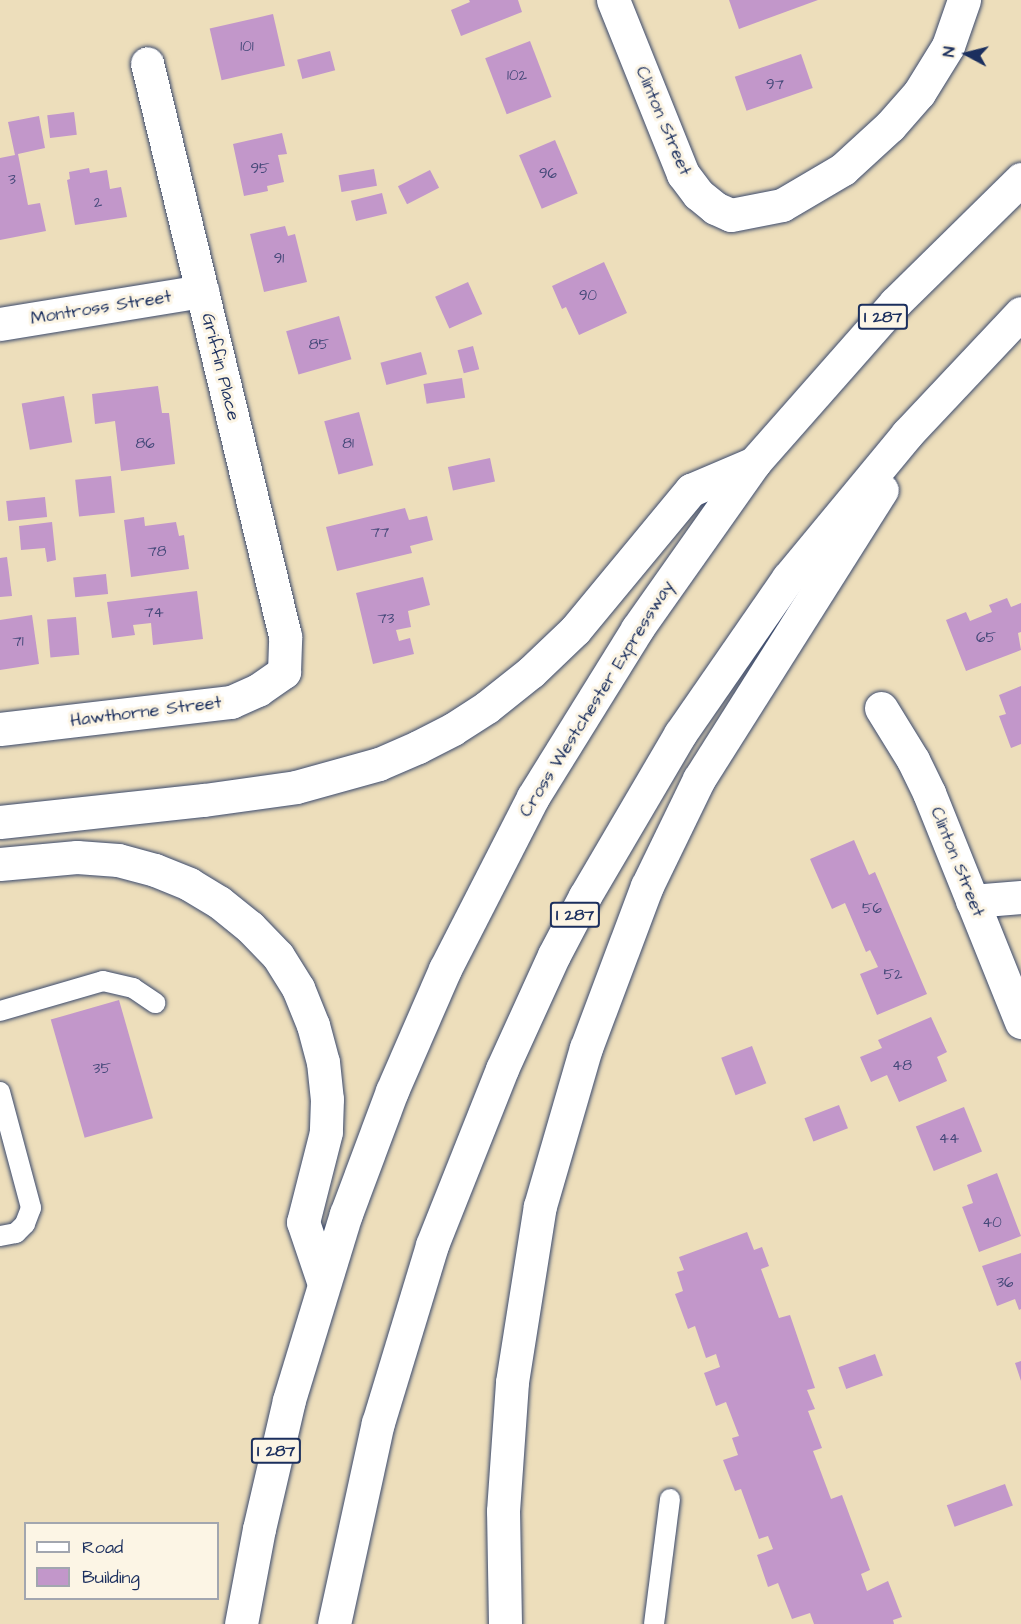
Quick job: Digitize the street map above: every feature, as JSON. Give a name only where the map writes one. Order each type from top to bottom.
[{"type":"main road","name":"Clinton Street","points":[[613,0],[683,174],[698,194],[715,208],[731,215],[782,206],[843,169],[875,141],[920,93],[948,46],[964,0]]},
{"type":"main road","name":"Griffin Place","points":[[147,63],[285,636],[284,672]]},
{"type":"main road","name":"Cross Westchester Expressway","points":[[241,1624],[276,1453],[323,1281],[392,1091],[445,969],[533,797],[602,684],[667,585],[754,463],[896,303],[1021,178]]},
{"type":"main road","name":"Montross Street","points":[[0,324],[202,291]]},
{"type":"main road","name":"I 287","points":[[334,1624],[378,1424],[413,1304],[477,1127],[554,955],[616,841],[711,686],[821,537],[948,388],[1021,313]]},
{"type":"main road","points":[[504,1624],[503,1511],[512,1382],[524,1298],[540,1206],[562,1122],[613,971],[647,886],[699,779],[948,388]]},
{"type":"main road","points":[[0,822],[204,800],[296,787],[379,764],[418,747],[462,724],[531,672],[575,630],[691,490],[754,463]]},
{"type":"main road","name":"Hawthorne Street","points":[[0,729],[231,702],[258,690],[284,672]]},
{"type":"main road","name":"Clinton Street","points":[[881,708],[917,768],[1021,1022]]},
{"type":"main road","points":[[0,865],[77,857],[118,860],[154,870],[189,884],[219,902],[250,927],[278,956],[298,988],[313,1025],[323,1062],[327,1099],[326,1132],[303,1222],[323,1281]]},
{"type":"main road","points":[[972,901],[1021,897]]},
{"type":"lane","points":[[0,1011],[103,981],[133,988],[155,1003]]},
{"type":"lane","points":[[0,1092],[31,1208],[25,1224],[16,1233],[0,1236]]},
{"type":"lane","points":[[654,1624],[670,1499]]},
{"type":"building","points":[[469,0],[518,0],[522,12],[461,36],[451,10],[470,2]]},
{"type":"building","points":[[729,0],[818,0],[739,29]]},
{"type":"building","points":[[273,14],[285,66],[222,80],[210,29]]},
{"type":"building","points":[[530,41],[552,97],[507,114],[485,58]]},
{"type":"building","points":[[330,51],[335,70],[302,79],[297,60]]},
{"type":"building","points":[[801,54],[813,88],[747,111],[735,77]]},
{"type":"building","points":[[74,112],[77,135],[50,138],[47,115]]},
{"type":"building","points":[[39,116],[45,148],[18,154],[28,205],[40,203],[46,231],[0,240],[0,158],[15,155],[8,122]]},
{"type":"building","points":[[282,133],[287,154],[278,155],[284,182],[267,186],[268,191],[244,196],[233,144]]},
{"type":"building","points":[[555,140],[578,193],[542,209],[519,155]]},
{"type":"building","points":[[89,168],[90,173],[107,170],[110,189],[121,187],[127,217],[75,225],[67,180],[70,179],[69,172]]},
{"type":"building","points":[[374,169],[377,186],[341,192],[339,175]]},
{"type":"building","points":[[430,170],[439,188],[407,204],[398,186]]},
{"type":"building","points":[[382,193],[387,213],[356,221],[351,201]]},
{"type":"building","points":[[285,226],[288,236],[295,234],[307,282],[264,292],[250,234]]},
{"type":"building","points":[[604,262],[627,313],[579,335],[566,307],[562,309],[552,286]]},
{"type":"building","points":[[468,282],[482,314],[449,329],[435,297]]},
{"type":"building","points":[[339,316],[351,359],[299,374],[286,331]]},
{"type":"building","points":[[473,346],[479,369],[464,373],[458,350]]},
{"type":"building","points":[[421,352],[427,374],[386,385],[380,363]]},
{"type":"building","points":[[462,378],[465,398],[427,404],[423,384]]},
{"type":"building","points":[[158,386],[162,413],[169,413],[175,464],[121,471],[115,421],[95,424],[92,394]]},
{"type":"building","points":[[64,396],[72,442],[30,450],[22,403]]},
{"type":"building","points":[[359,412],[373,465],[338,474],[324,421]]},
{"type":"building","points":[[490,458],[495,481],[453,490],[448,467]]},
{"type":"building","points":[[111,476],[115,513],[79,517],[75,480]]},
{"type":"building","points":[[45,497],[47,517],[8,521],[6,501]]},
{"type":"building","points":[[405,508],[409,520],[427,516],[433,540],[410,546],[412,553],[337,571],[326,527]]},
{"type":"building","points":[[144,517],[145,526],[176,522],[179,536],[184,535],[189,569],[131,577],[124,520]]},
{"type":"building","points":[[52,522],[56,560],[47,562],[45,548],[21,550],[19,526]]},
{"type":"building","points":[[7,557],[12,596],[0,597],[0,558]]},
{"type":"building","points":[[106,574],[108,594],[75,597],[73,577]]},
{"type":"building","points":[[423,577],[430,605],[408,611],[411,627],[396,630],[399,641],[410,638],[414,654],[373,664],[356,593]]},
{"type":"building","points":[[197,591],[203,639],[153,645],[151,623],[133,625],[135,635],[112,638],[107,602]]},
{"type":"building","points":[[1007,598],[1011,607],[1021,603],[1021,632],[1018,633],[1021,650],[966,671],[946,620],[966,612],[970,621],[992,612],[989,605]]},
{"type":"building","points":[[32,615],[39,664],[0,670],[0,620]]},
{"type":"building","points":[[76,617],[79,655],[50,657],[47,620]]},
{"type":"building","points":[[1021,686],[1021,744],[1011,748],[999,716],[1006,714],[999,695]]},
{"type":"building","points":[[854,840],[869,875],[875,872],[927,994],[877,1015],[860,974],[878,967],[870,950],[866,952],[845,903],[832,909],[810,859]]},
{"type":"building","points":[[119,1000],[153,1118],[85,1138],[51,1020]]},
{"type":"building","points":[[931,1017],[947,1052],[937,1057],[947,1081],[899,1102],[887,1075],[871,1082],[860,1057],[882,1048],[878,1040]]},
{"type":"building","points":[[752,1046],[766,1083],[736,1095],[721,1058]]},
{"type":"building","points":[[839,1105],[848,1128],[813,1142],[804,1118]]},
{"type":"building","points":[[964,1107],[982,1152],[934,1171],[916,1126]]},
{"type":"building","points":[[997,1173],[1021,1236],[979,1252],[962,1207],[973,1203],[967,1185]]},
{"type":"building","points":[[747,1232],[754,1250],[762,1247],[769,1266],[761,1269],[779,1318],[790,1315],[815,1388],[807,1390],[815,1409],[808,1411],[822,1448],[813,1451],[831,1499],[842,1495],[870,1570],[861,1574],[867,1591],[888,1581],[902,1617],[893,1620],[894,1624],[814,1624],[810,1613],[792,1619],[778,1583],[768,1587],[757,1555],[773,1549],[768,1536],[759,1539],[741,1489],[735,1491],[723,1460],[738,1455],[732,1438],[739,1436],[726,1402],[716,1406],[704,1373],[720,1367],[716,1354],[706,1358],[695,1326],[688,1329],[675,1294],[683,1291],[677,1272],[684,1270],[679,1257]]},
{"type":"building","points":[[1021,1253],[1021,1309],[1019,1310],[1015,1299],[997,1306],[982,1266]]},
{"type":"building","points":[[875,1354],[883,1376],[846,1389],[838,1367]]},
{"type":"building","points":[[1021,1361],[1021,1381],[1015,1363]]},
{"type":"building","points":[[1005,1484],[1013,1506],[955,1527],[947,1505]]}]
